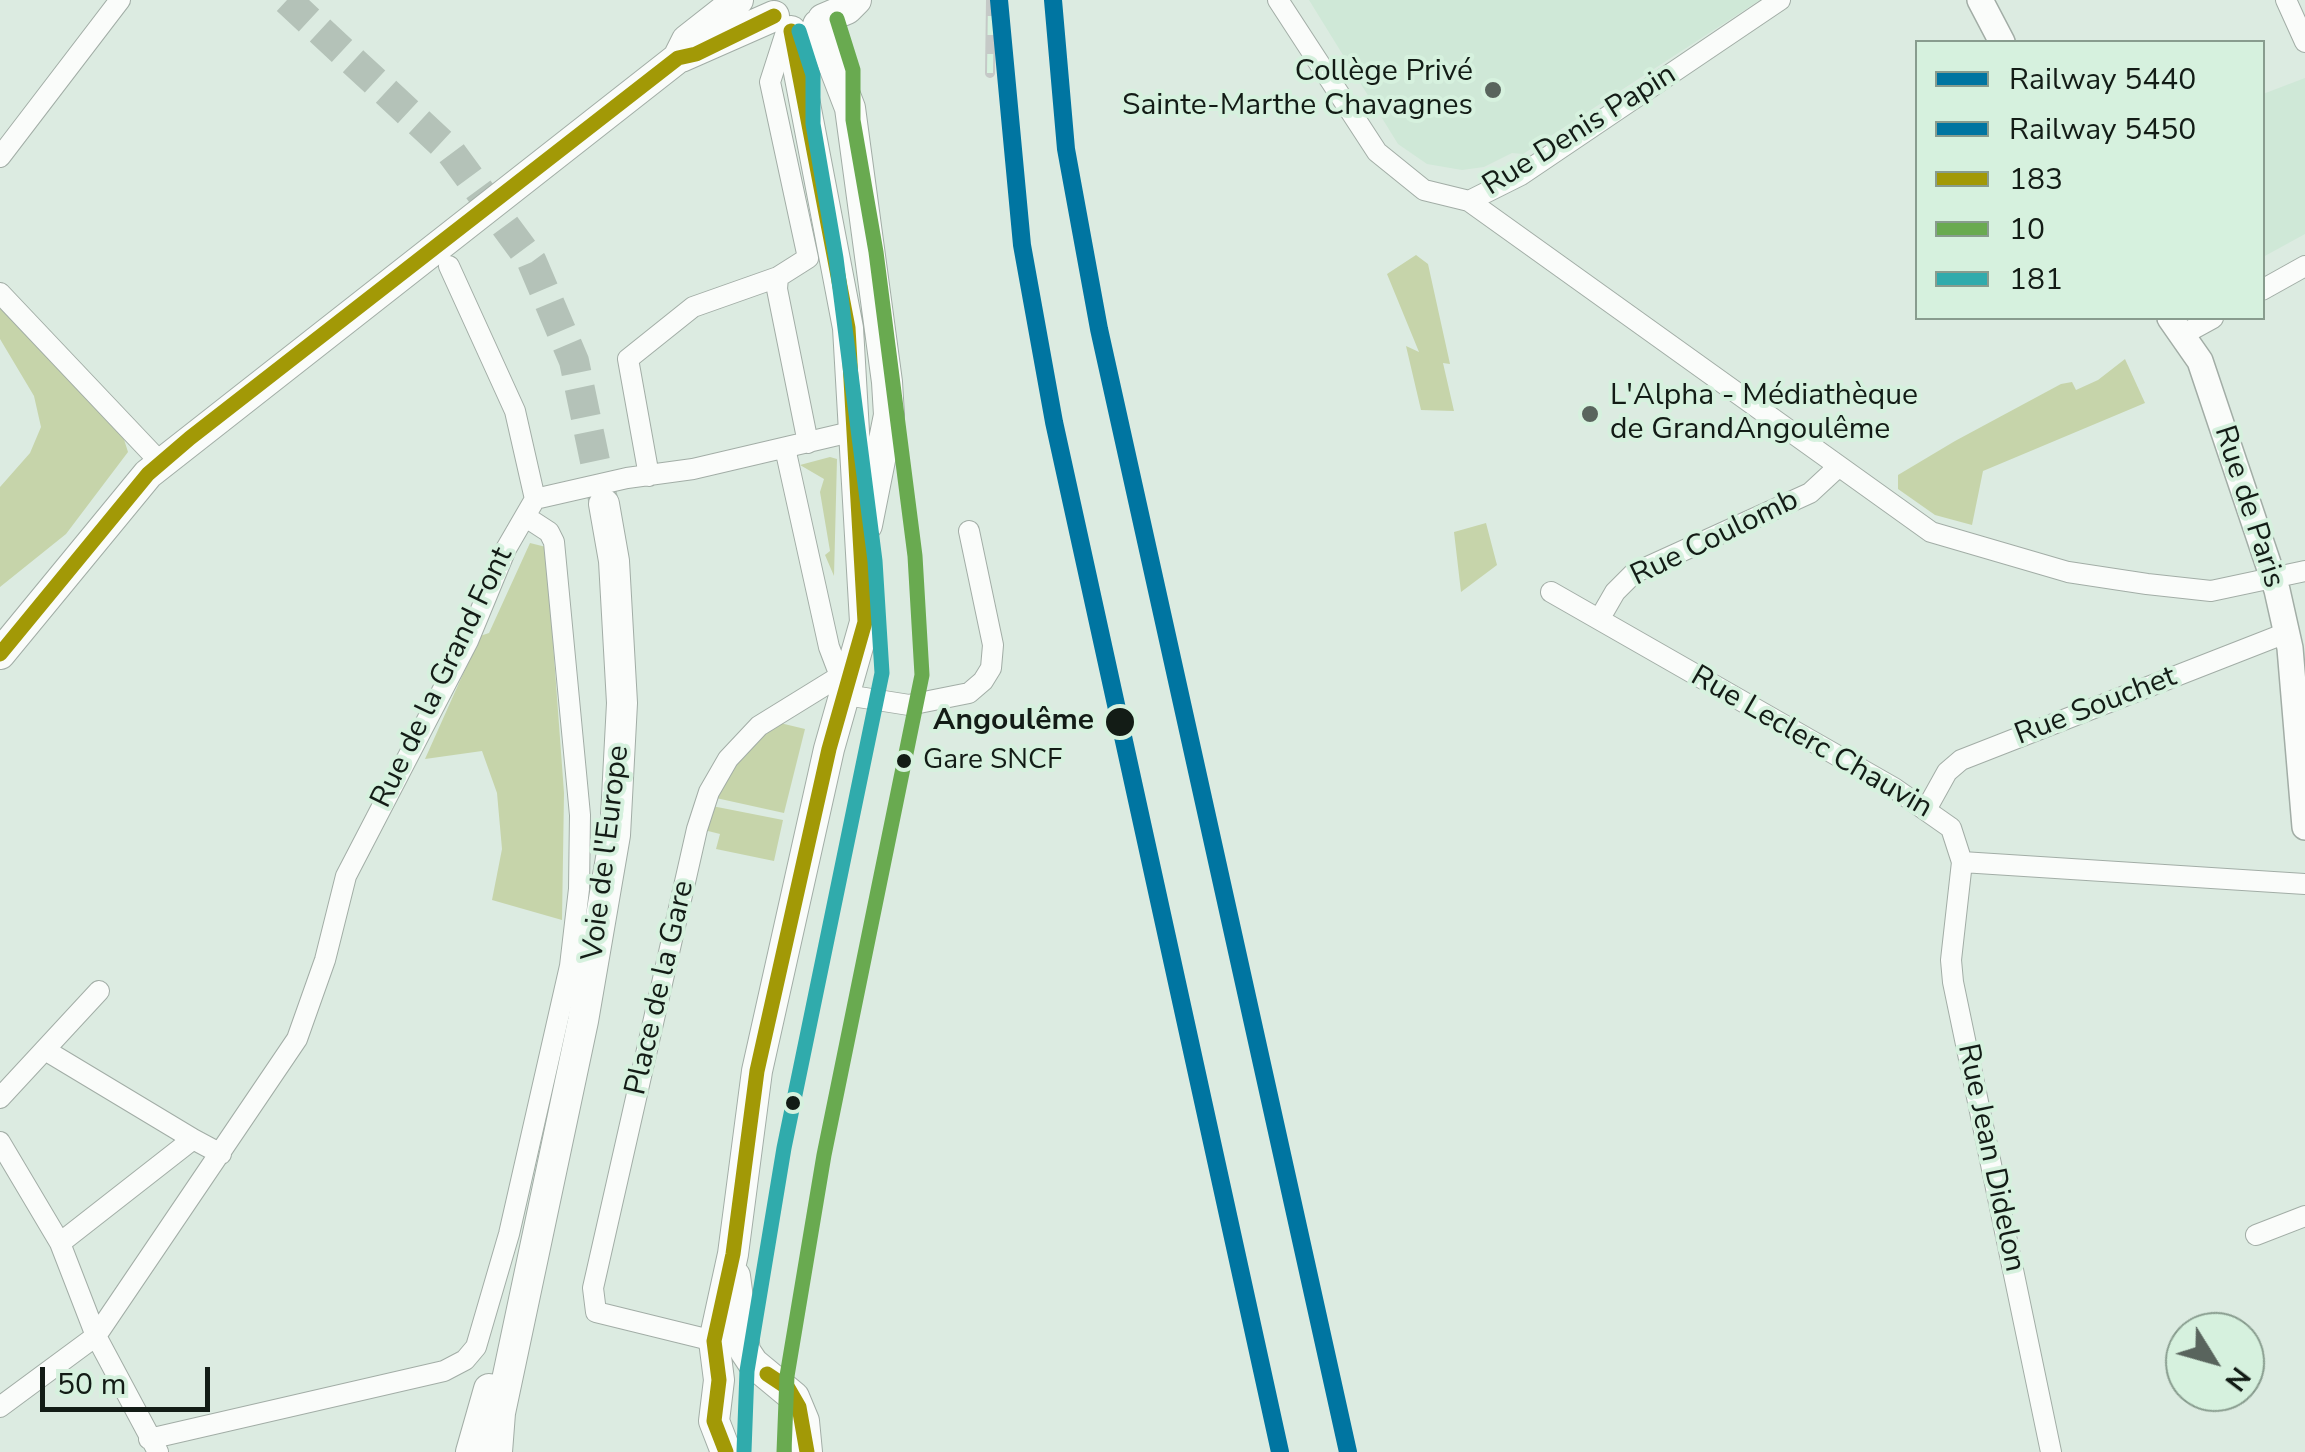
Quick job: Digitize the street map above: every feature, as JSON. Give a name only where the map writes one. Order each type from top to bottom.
[{"type":"main road","points":[[0,654],[106,521],[161,463],[678,58],[687,40],[738,0]]},
{"type":"main road","points":[[678,58],[799,17],[848,9],[856,0]]},
{"type":"main road","points":[[726,1452],[714,1421],[719,1396],[714,1340],[733,1254],[757,1071],[828,749],[865,622],[864,537],[857,506],[848,328],[799,17]]},
{"type":"main road","points":[[799,17],[850,108],[887,382],[889,415],[864,537]]},
{"type":"main road","name":"Voie de l'Europe","points":[[497,1452],[500,1413],[583,1021],[616,819],[622,703],[620,637],[604,504]]},
{"type":"main road","name":"Voie de l'Europe","points":[[471,1452],[544,1199]]},
{"type":"main road","points":[[733,1254],[740,1336],[753,1364],[788,1388],[799,1407],[807,1452]]},
{"type":"main road","points":[[719,1396],[734,1380],[768,1374]]},
{"type":"street","points":[[0,158],[120,0]]},
{"type":"street","name":"Rue Denis Papin","points":[[1278,0],[1376,152],[1424,190],[1469,201],[1521,174],[1780,0]]},
{"type":"street","points":[[1980,0],[2001,40]]},
{"type":"street","points":[[2286,0],[2305,42]]},
{"type":"street","points":[[648,476],[628,359],[692,308],[778,277],[808,258],[770,82],[799,17]]},
{"type":"street","points":[[1469,201],[1931,532],[2068,572],[2211,591],[2305,571]]},
{"type":"street","points":[[0,1142],[60,1243],[96,1336],[154,1445],[444,1371],[465,1360],[476,1347],[509,1234],[570,966],[579,888],[580,815],[554,542],[530,508],[515,411],[449,266]]},
{"type":"street","points":[[2265,288],[2305,266]]},
{"type":"street","points":[[778,277],[777,289],[808,443]]},
{"type":"street","points":[[0,293],[161,463]]},
{"type":"street","points":[[2176,326],[2204,320]]},
{"type":"street","name":"Rue de Paris","points":[[2176,326],[2200,362],[2272,577],[2286,633],[2305,827]]},
{"type":"street","points":[[530,508],[648,476],[855,432]]},
{"type":"street","points":[[786,448],[828,647],[845,684],[909,705],[969,693],[983,681],[991,668],[993,645],[969,531]]},
{"type":"street","name":"Rue Coulomb","points":[[1600,618],[1615,592],[1634,573],[1810,492],[1837,468]]},
{"type":"street","name":"Rue de la Grand Font","points":[[0,1407],[96,1336],[297,1039],[325,960],[346,876],[468,641],[506,549],[530,508]]},
{"type":"street","name":"Rue Leclerc Chauvin","points":[[1551,592],[1927,808],[1950,828],[1962,862]]},
{"type":"street","name":"Rue Souchet","points":[[1927,808],[1947,772],[1961,760],[2286,633]]},
{"type":"street","name":"Place de la Gare","points":[[714,1340],[596,1312],[593,1288],[701,814],[719,773],[743,741],[777,714],[845,684]]},
{"type":"street","points":[[1962,862],[2305,884]]},
{"type":"street","name":"Rue Jean Didelon","points":[[1962,862],[1950,960],[1952,982],[2051,1452]]},
{"type":"street","points":[[0,1098],[99,991]]},
{"type":"street","points":[[45,1050],[221,1154]]},
{"type":"street","points":[[60,1243],[193,1139]]},
{"type":"street","points":[[2256,1234],[2305,1216]]},
{"type":"shaded area","name":"Collège Privé Sainte-Marthe Chavagnes","points":[[1309,0],[1760,0],[1523,154],[1512,153],[1484,167],[1462,170],[1427,164],[1398,144]]},
{"type":"shaded area","points":[[2305,78],[2305,234],[2265,256],[2265,93]]},
{"type":"green space","points":[[1416,255],[1428,264],[1450,364],[1443,363],[1454,411],[1421,410],[1406,346],[1419,352],[1387,274]]},
{"type":"green space","points":[[0,305],[122,433],[128,452],[66,534],[0,587],[0,487],[30,453],[41,427],[34,396],[0,339]]},
{"type":"green space","points":[[2125,359],[2145,403],[1983,471],[1972,525],[1935,515],[1898,489],[1898,475],[1955,441],[2061,384],[2072,382],[2076,390],[2098,380]]},
{"type":"green space","points":[[830,457],[837,459],[834,576],[825,555],[830,551],[820,492],[824,479],[800,465]]},
{"type":"green space","points":[[1486,523],[1497,565],[1461,592],[1454,532]]},
{"type":"green space","points":[[530,543],[546,547],[564,793],[562,920],[492,900],[502,849],[497,793],[482,751],[425,759],[480,636],[489,633]]},
{"type":"green space","points":[[776,722],[805,729],[784,813],[716,798],[737,757]]},
{"type":"green space","points":[[712,806],[783,820],[774,861],[716,849],[720,834],[704,830]]},
{"type":"tunnel","points":[[287,0],[450,151],[532,262],[574,361],[604,504]]},
{"type":"railway","points":[[990,73],[991,0]]},
{"type":"rail line","name":"5450","points":[[999,0],[1022,245],[1054,422],[1280,1452]]},
{"type":"rail line","name":"5440","points":[[1053,0],[1066,149],[1099,329],[1348,1452]]},
{"type":"transit line","name":"183","points":[[0,654],[148,474],[190,438],[678,58],[696,54],[774,16]]},
{"type":"transit line","name":"10","points":[[784,1452],[787,1376],[824,1155],[922,675],[915,556],[876,252],[853,120],[853,70],[837,19]]},
{"type":"transit line","name":"183","points":[[726,1452],[714,1421],[719,1380],[714,1341],[733,1254],[757,1071],[829,749],[865,622],[848,328],[791,31]]},
{"type":"transit line","name":"181","points":[[744,1451],[747,1371],[784,1148],[882,673],[875,561],[836,258],[813,124],[813,75],[799,31]]},
{"type":"transit line","name":"183","points":[[767,1374],[788,1388],[799,1407],[807,1452]]},
{"type":"place","name":"Collège Privé Sainte-Marthe Chavagnes","points":[[1493,90]]},
{"type":"place","name":"L'Alpha - Médiathèque de GrandAngoulême","points":[[1590,414]]},
{"type":"place","name":"Angoulême","points":[[1120,722]]},
{"type":"place","name":"Gare SNCF","points":[[904,761]]}]
